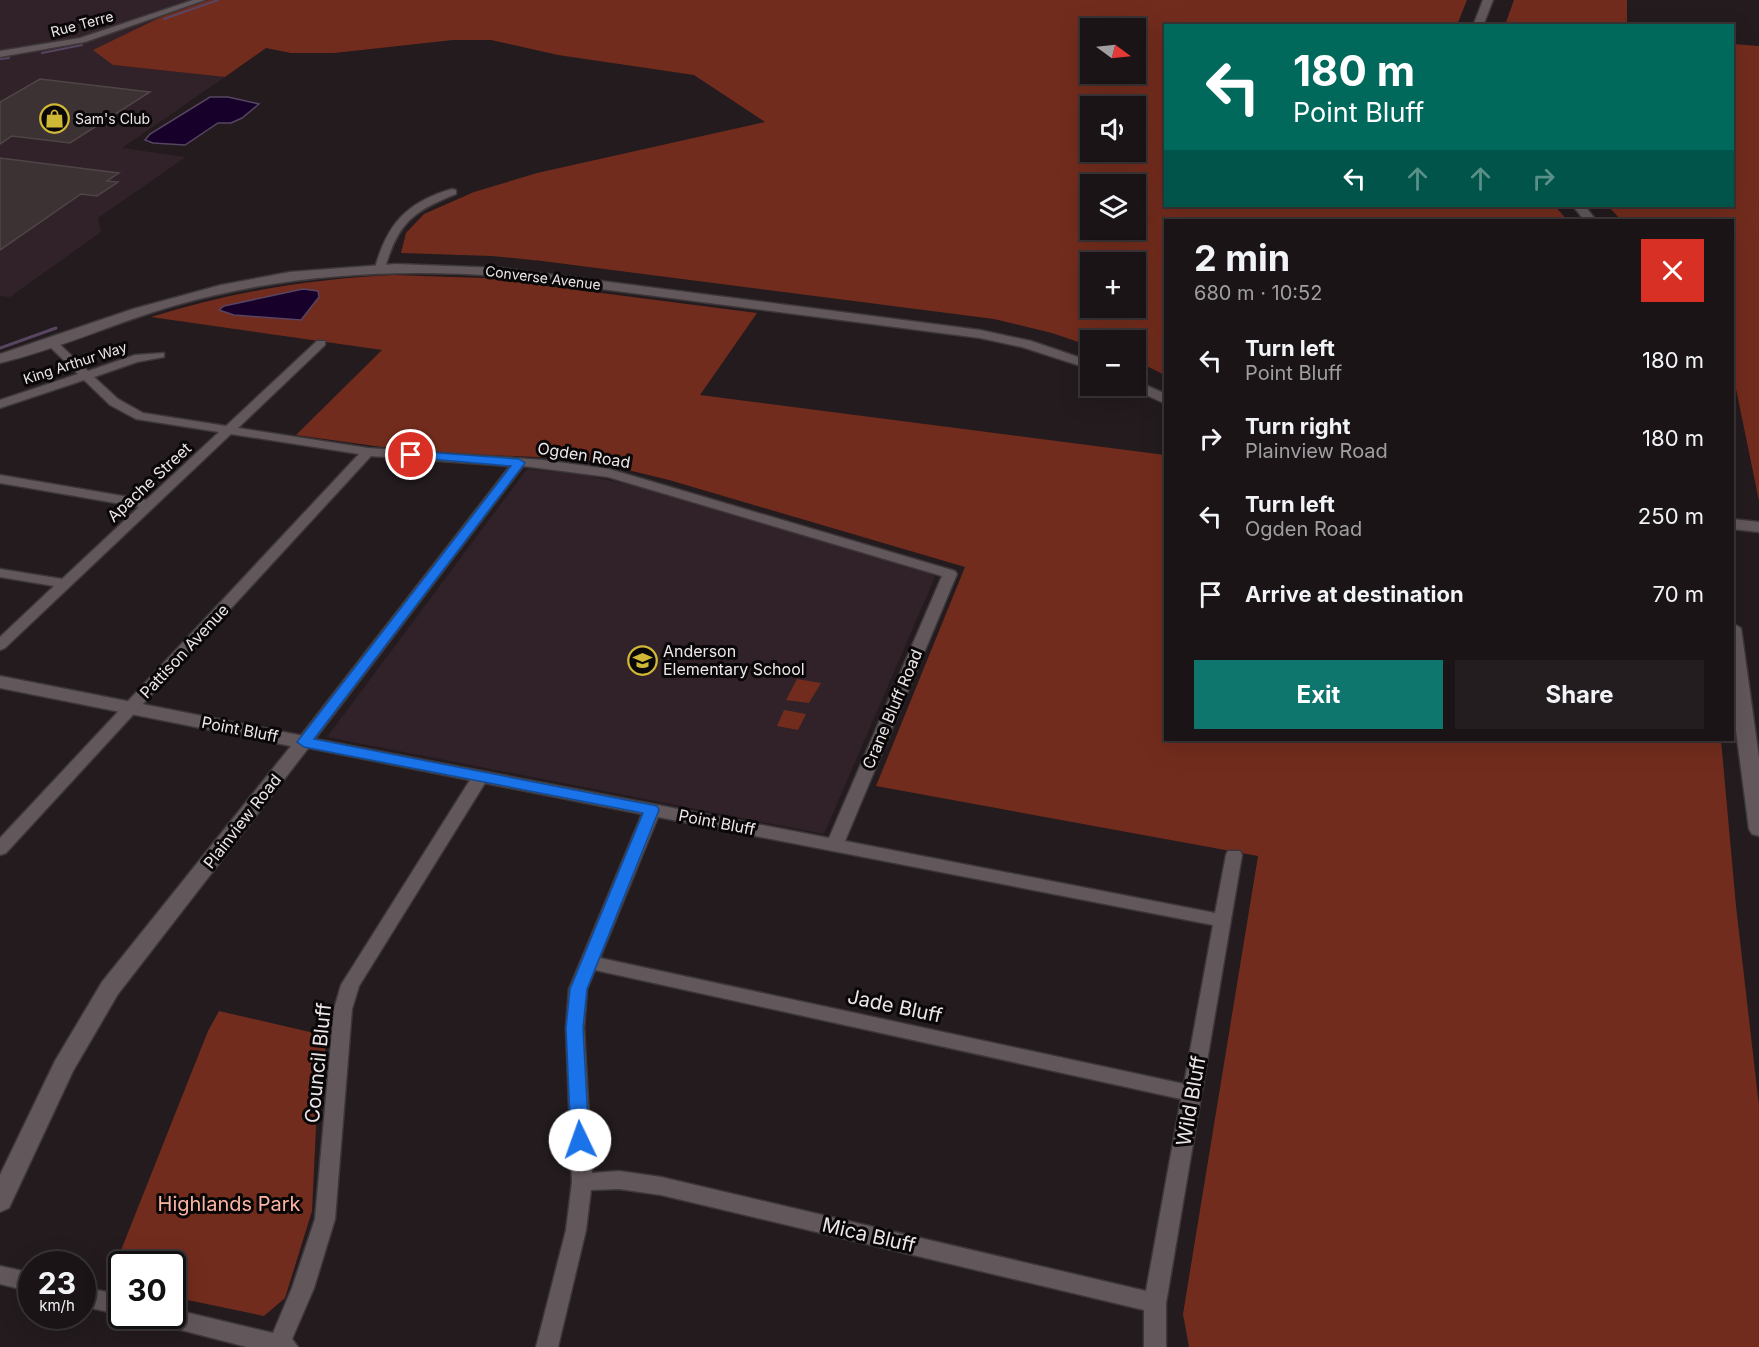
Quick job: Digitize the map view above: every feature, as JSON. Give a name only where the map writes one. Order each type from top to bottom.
[{"type":"main road","points":[[1479,24],[1488,0]]},
{"type":"main road","points":[[1580,207],[1589,219]]},
{"type":"main road","name":"Converse Avenue","points":[[0,359],[170,302],[223,288],[294,275],[380,268],[501,272],[980,334],[1026,344],[1080,362]]},
{"type":"main road","points":[[1146,390],[1164,399]]},
{"type":"main road","points":[[1734,524],[1758,527]]},
{"type":"main road","points":[[1734,643],[1759,829]]},
{"type":"main road","name":"Point Bluff","points":[[0,682],[304,742]]},
{"type":"main road","name":"Plainview Road","points":[[0,1201],[63,1067],[98,1007],[304,742]]},
{"type":"street","points":[[153,17],[201,0]]},
{"type":"street","name":"Rue Terre","points":[[0,54],[82,40],[153,17]]},
{"type":"street","name":"Rue Terre","points":[[0,63],[90,47],[122,34],[153,17]]},
{"type":"street","points":[[380,268],[386,241],[402,219],[428,202],[452,192]]},
{"type":"street","name":"Ogden Road","points":[[51,342],[84,376],[127,411],[155,419],[368,452],[580,468],[635,480],[950,574]]},
{"type":"street","name":"Apache Street","points":[[0,645],[321,343]]},
{"type":"street","name":"King Arthur Way","points":[[0,404],[135,359],[160,355]]},
{"type":"street","name":"Pattison Avenue","points":[[0,849],[368,452]]},
{"type":"street","name":"Plainview Road","points":[[304,742],[519,463]]},
{"type":"street","points":[[0,479],[150,505]]},
{"type":"street","points":[[0,573],[64,584]]},
{"type":"street","name":"Crane Bluff Road","points":[[835,845],[950,574]]},
{"type":"street","name":"Point Bluff","points":[[304,742],[1223,921]]},
{"type":"street","name":"Council Bluff","points":[[282,1346],[314,1258],[325,1219],[343,1009],[350,986],[480,777]]},
{"type":"street","points":[[547,1347],[576,1230],[582,1182],[575,1028],[579,989],[588,962],[652,810]]},
{"type":"street","name":"Wild Bluff","points":[[1155,1347],[1155,1304],[1234,855]]},
{"type":"street","name":"Jade Bluff","points":[[588,962],[1192,1094]]},
{"type":"street","name":"Mica Bluff","points":[[582,1182],[619,1180],[661,1186],[1155,1304]]},
{"type":"street","points":[[0,1275],[18,1280]]},
{"type":"street","points":[[186,1322],[282,1346]]},
{"type":"shaded area","points":[[0,0],[208,0],[161,17],[113,65],[225,77],[122,148],[186,157],[98,218],[101,232],[10,297],[0,296]]},
{"type":"shaded area","points":[[210,97],[228,97],[259,104],[242,118],[231,123],[218,123],[185,145],[153,143],[145,140],[150,134]]},
{"type":"shaded area","points":[[303,289],[318,291],[319,297],[301,320],[234,315],[219,310],[224,306]]},
{"type":"shaded area","name":"Anderson Elementary School","points":[[527,469],[583,475],[641,487],[932,573],[935,577],[824,834],[327,737]]},
{"type":"green space","points":[[208,0],[1467,0],[1457,24],[1164,24],[1164,207],[1556,207],[1566,219],[1164,219],[1164,375],[1146,366],[1146,330],[1080,330],[1080,343],[1052,333],[994,319],[542,261],[492,256],[401,253],[406,233],[424,214],[474,192],[537,173],[765,122],[694,75],[558,55],[491,40],[453,40],[334,53],[291,53],[266,48],[225,77],[113,65],[93,50],[161,17]]},
{"type":"green space","points":[[1514,0],[1627,0],[1627,24],[1505,24]]},
{"type":"green space","points":[[1734,44],[1759,46],[1759,501],[1734,379],[1734,219],[1620,219],[1609,207],[1734,207]]},
{"type":"green space","points":[[393,275],[484,278],[757,313],[700,395],[1164,455],[1164,741],[1721,741],[1736,906],[1759,1106],[1759,1347],[1189,1347],[1183,1314],[1258,856],[876,786],[965,567],[669,480],[583,459],[418,452],[296,435],[382,350],[151,317],[211,300],[271,288]]},
{"type":"green space","points":[[797,679],[821,683],[809,703],[786,700]]},
{"type":"green space","points":[[784,710],[806,714],[798,730],[777,726]]},
{"type":"green space","name":"Highlands Park","points":[[219,1011],[327,1036],[316,1127],[312,1211],[285,1298],[264,1316],[186,1300],[186,1251],[121,1251],[208,1031]]},
{"type":"building","name":"Sam's Club","points":[[40,79],[150,92],[70,143],[12,136],[0,144],[0,102]]},
{"type":"building","points":[[0,158],[119,173],[107,181],[118,182],[97,196],[81,194],[0,250]]},
{"type":"waterway","points":[[164,19],[218,0]]},
{"type":"waterway","points":[[42,53],[82,45]]},
{"type":"waterway","points":[[0,59],[9,58]]},
{"type":"waterway","points":[[0,348],[56,328]]},
{"type":"place","name":"Sam's Club","points":[[54,119]]},
{"type":"place","name":"Anderson Elementary School","points":[[642,660]]},
{"type":"route","points":[[411,455],[519,463],[304,742],[652,810],[588,962],[579,989],[575,1028],[580,1140]]}]
